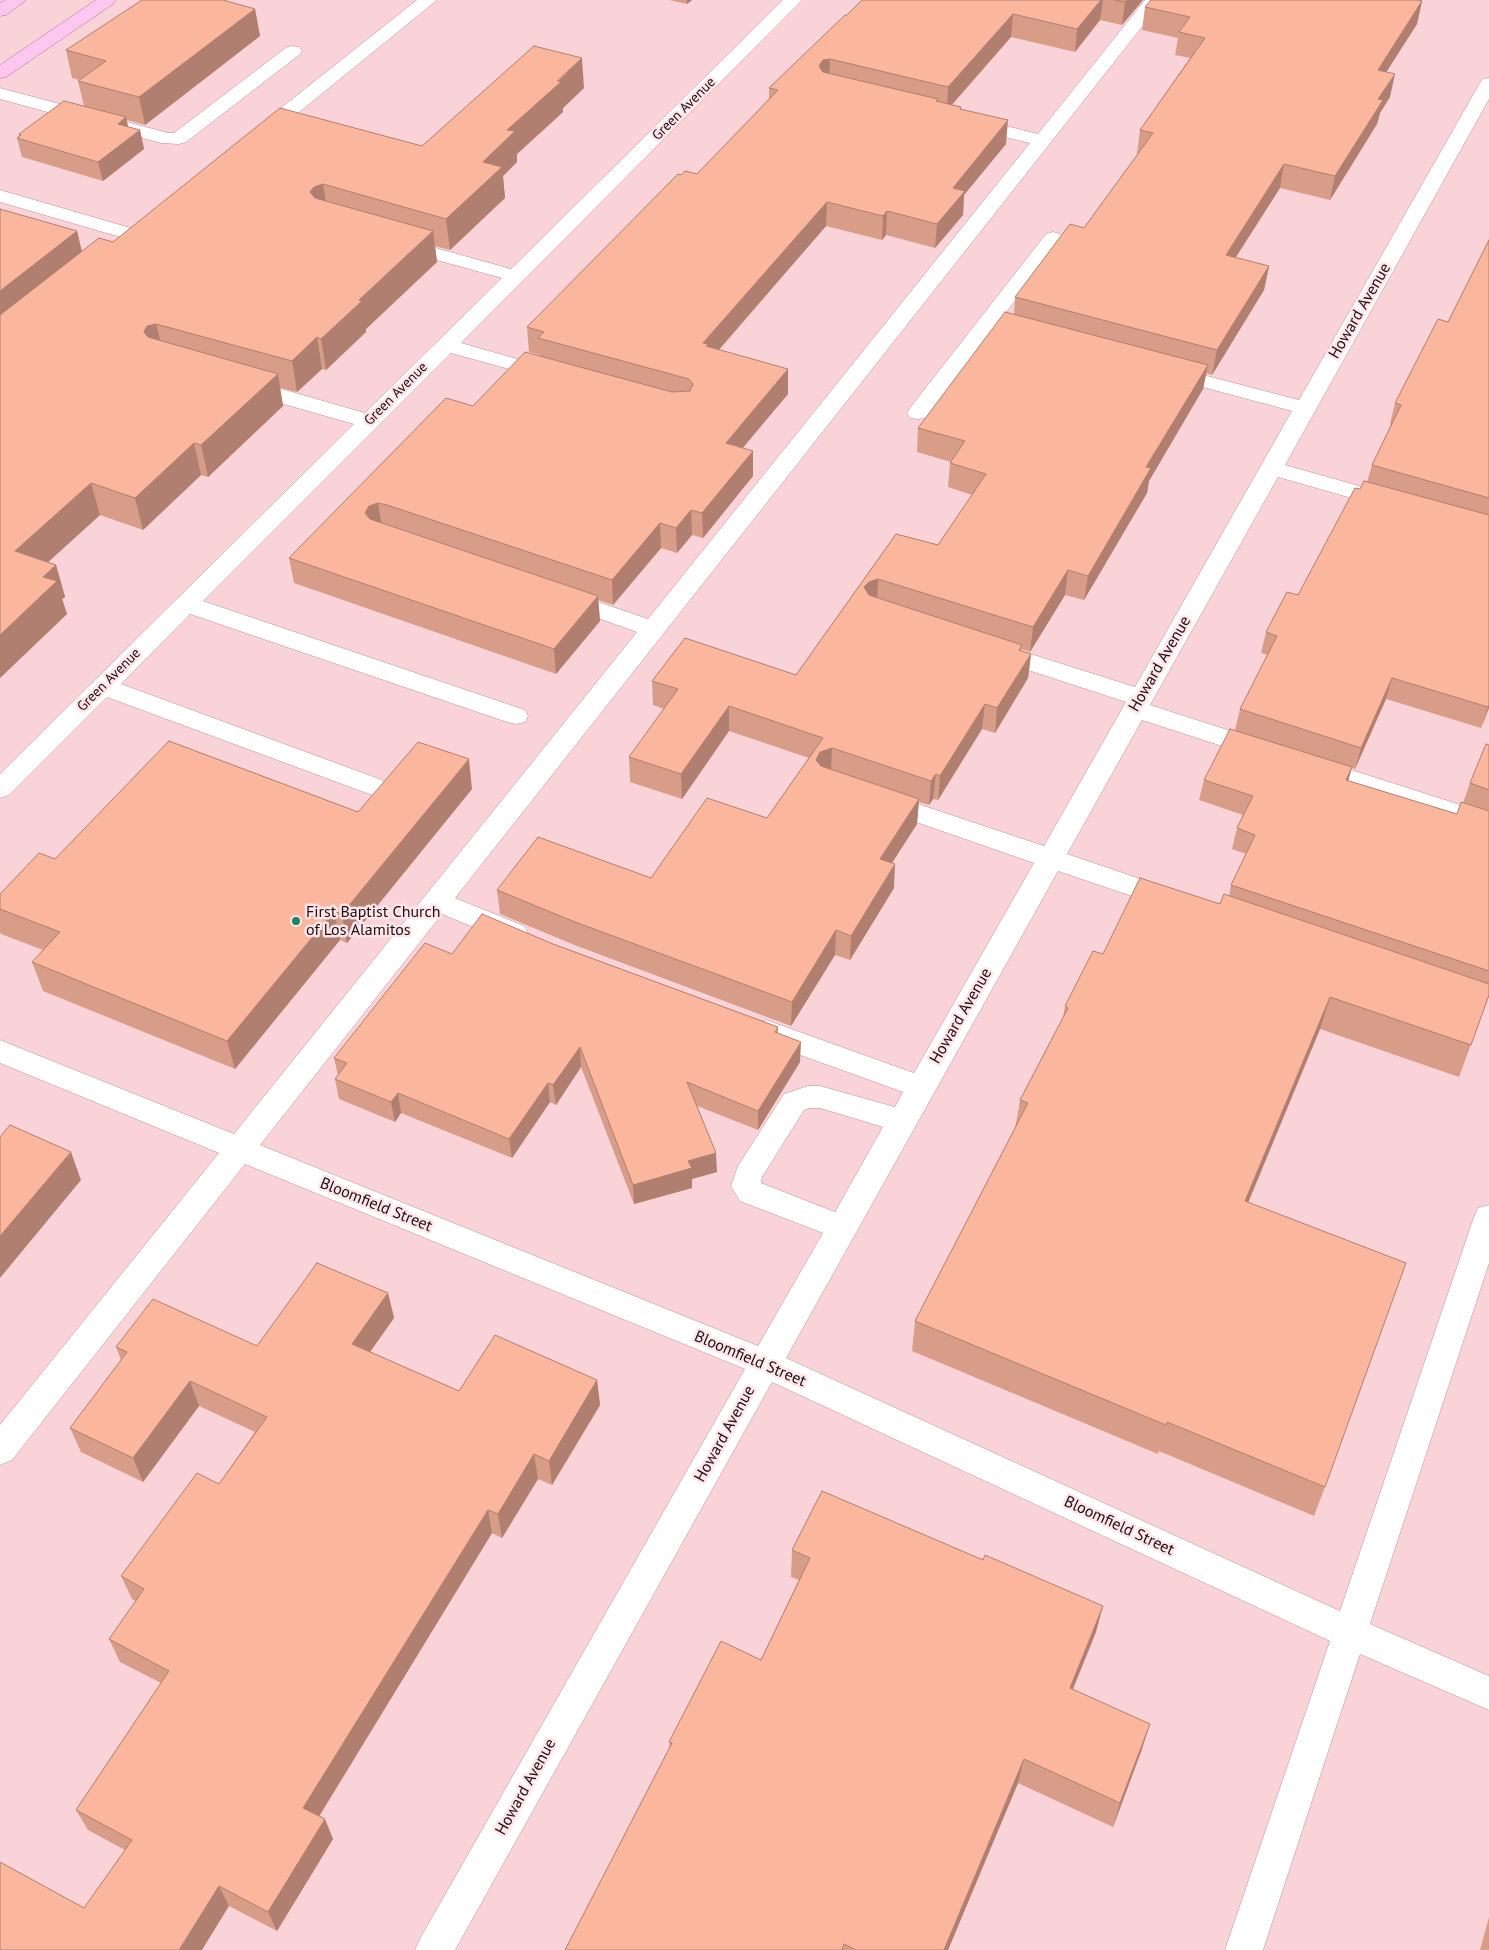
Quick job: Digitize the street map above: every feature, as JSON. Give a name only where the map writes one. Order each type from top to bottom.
[{"type":"main road","points":[[0,11],[17,0]]},
{"type":"main road","points":[[0,73],[107,0]]},
{"type":"street","points":[[242,148],[428,0]]},
{"type":"street","name":"Green Avenue","points":[[0,789],[793,0]]},
{"type":"street","points":[[0,1450],[1154,0]]},
{"type":"street","points":[[0,93],[168,139],[179,138],[293,51]]},
{"type":"street","name":"Howard Avenue","points":[[434,1950],[1489,83]]},
{"type":"street","points":[[954,119],[1041,140]]},
{"type":"street","points":[[0,196],[127,241],[150,222]]},
{"type":"street","points":[[918,413],[1053,238]]},
{"type":"street","points":[[383,239],[516,276]]},
{"type":"street","points":[[987,323],[1045,338]]},
{"type":"street","points":[[446,346],[568,379]]},
{"type":"street","points":[[1151,367],[1305,408]]},
{"type":"street","points":[[228,382],[369,421]]},
{"type":"street","points":[[1271,468],[1413,509]]},
{"type":"street","points":[[541,591],[653,629]]},
{"type":"street","points":[[186,604],[516,716]]},
{"type":"street","points":[[971,643],[1288,759],[1489,823]]},
{"type":"street","points":[[103,686],[373,786]]},
{"type":"street","points":[[858,792],[1192,906]]},
{"type":"street","points":[[437,901],[540,944]]},
{"type":"street","points":[[747,1024],[920,1088]]},
{"type":"street","name":"Bloomfield Street","points":[[0,1051],[764,1363],[1351,1633],[1489,1693]]},
{"type":"street","points":[[841,1227],[751,1192],[746,1186],[748,1174],[794,1102],[808,1097],[820,1097],[902,1121]]},
{"type":"street","points":[[1244,1950],[1489,1217]]},
{"type":"building","points":[[142,0],[223,0],[255,9],[139,97],[78,81],[106,61],[66,50]]},
{"type":"building","points":[[862,0],[1101,0],[1077,29],[1013,14],[948,87],[830,59],[823,60],[819,66],[823,72],[938,99],[936,101],[961,107],[960,109],[1008,120],[953,188],[965,191],[937,224],[887,211],[883,216],[827,202],[703,343],[708,344],[706,346],[788,369],[726,443],[753,451],[702,513],[691,510],[676,528],[660,523],[612,580],[387,505],[378,503],[369,506],[365,513],[370,519],[598,596],[554,649],[289,558],[446,398],[473,406],[525,352],[672,392],[690,391],[693,384],[689,379],[538,338],[544,332],[527,327],[678,174],[681,175],[685,171],[697,174],[778,90],[769,88]]},
{"type":"building","points":[[1151,0],[1422,1],[1378,70],[1395,74],[1378,99],[1383,100],[1335,176],[1284,164],[1226,255],[1269,266],[1217,350],[1015,297],[1070,224],[1084,228],[1153,133],[1140,130],[1205,38],[1179,32],[1190,17],[1145,7]]},
{"type":"building","points":[[534,46],[582,58],[557,81],[561,82],[507,130],[515,131],[483,162],[502,167],[446,219],[323,184],[314,187],[310,192],[315,198],[433,231],[359,300],[362,301],[321,339],[317,337],[292,361],[156,324],[147,326],[144,332],[148,337],[278,374],[201,445],[194,443],[135,498],[91,483],[15,551],[56,565],[43,577],[57,581],[0,635],[0,315],[99,238],[113,242],[280,108],[422,146]]},
{"type":"building","points":[[64,101],[126,117],[118,124],[140,130],[98,162],[17,138],[21,135],[19,134]]},
{"type":"building","points":[[0,209],[77,231],[0,291]]},
{"type":"building","points":[[1489,240],[1489,498],[1372,465],[1401,405],[1395,403],[1438,319],[1448,322]]},
{"type":"building","points":[[1005,312],[1208,365],[1146,467],[1151,468],[1088,576],[1068,570],[1033,627],[878,579],[869,582],[864,587],[869,595],[1022,645],[1019,650],[1031,654],[997,708],[985,704],[940,776],[936,774],[931,781],[832,748],[820,752],[816,760],[821,766],[919,799],[880,859],[895,864],[851,936],[836,930],[792,1002],[575,922],[497,890],[538,837],[651,878],[707,798],[767,818],[823,738],[729,706],[681,774],[629,757],[678,689],[652,681],[685,638],[796,675],[896,534],[938,545],[986,474],[950,463],[965,441],[918,428]]},
{"type":"building","points":[[1364,481],[1489,515],[1489,705],[1488,707],[1392,678],[1361,748],[1240,709],[1277,636],[1266,632],[1287,592],[1298,595],[1355,488],[1360,489]]},
{"type":"building","points":[[1230,729],[1352,767],[1346,780],[1457,814],[1461,802],[1489,811],[1489,971],[1231,885],[1255,835],[1237,828],[1253,796],[1204,780]]},
{"type":"building","points":[[169,741],[358,812],[418,742],[469,759],[342,914],[334,911],[227,1041],[32,962],[60,932],[0,909],[0,894],[39,853],[55,859]]},
{"type":"building","points":[[1486,744],[1489,745],[1489,790],[1470,783]]},
{"type":"building","points":[[1140,878],[1220,904],[1224,894],[1489,984],[1489,995],[1471,1045],[1330,997],[1245,1201],[1406,1263],[1325,1487],[1167,1422],[1166,1425],[915,1321],[1028,1103],[1020,1100],[1068,1008],[1065,1006],[1093,951],[1103,954]]},
{"type":"building","points":[[482,914],[553,944],[778,1027],[775,1032],[801,1042],[758,1111],[687,1082],[716,1153],[688,1161],[692,1168],[633,1185],[580,1047],[553,1085],[548,1083],[509,1139],[398,1093],[391,1102],[335,1079],[347,1063],[334,1058],[425,943],[452,954]]},
{"type":"building","points":[[10,1125],[71,1152],[0,1236],[0,1137]]},
{"type":"building","points":[[317,1263],[388,1293],[352,1344],[459,1391],[495,1335],[597,1380],[549,1461],[534,1454],[498,1514],[488,1510],[303,1808],[325,1819],[268,1912],[219,1886],[179,1950],[0,1950],[0,1862],[84,1908],[132,1840],[76,1810],[169,1671],[109,1639],[144,1589],[121,1576],[197,1473],[219,1484],[267,1417],[190,1381],[133,1458],[70,1428],[127,1352],[116,1347],[153,1299],[257,1346]]},
{"type":"building","points":[[822,1491],[983,1560],[985,1555],[1103,1606],[1070,1688],[1150,1724],[1120,1803],[1024,1759],[944,1950],[856,1950],[844,1944],[842,1950],[565,1950],[672,1743],[669,1742],[721,1641],[761,1660],[810,1558],[792,1550]]},
{"type":"place","name":"First Baptist Church of Los Alamitos","points":[[296,921]]}]
